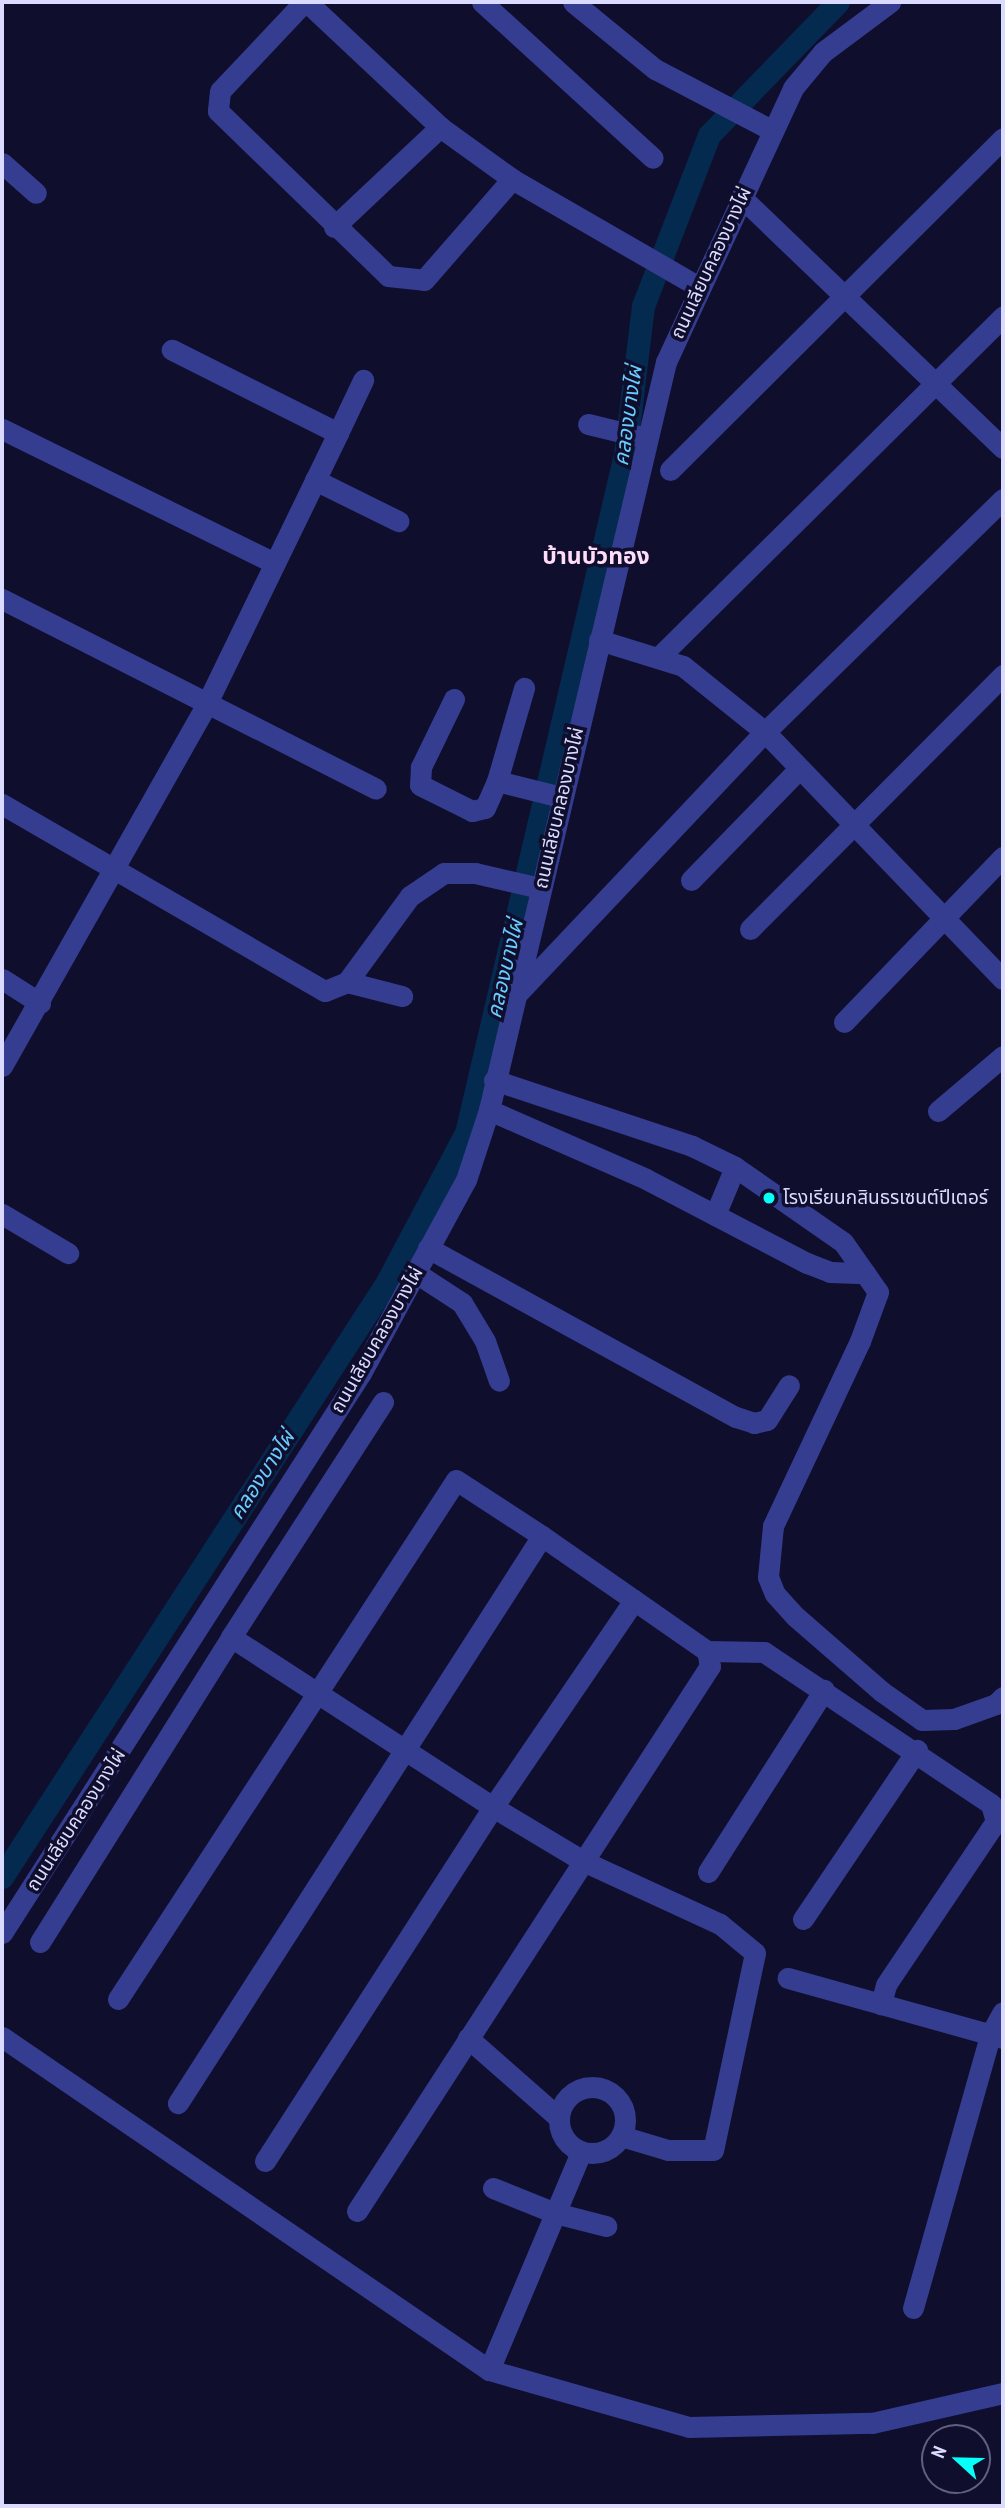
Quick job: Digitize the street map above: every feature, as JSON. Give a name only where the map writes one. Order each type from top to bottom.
[{"type":"street","points":[[512,179],[424,281],[388,276],[334,227],[218,111],[216,102],[220,91],[306,2],[440,127],[512,179],[697,286]]},
{"type":"street","points":[[482,2],[653,158]]},
{"type":"street","points":[[573,2],[654,69],[773,131]]},
{"type":"street","name":"ถนนเลียบคลองบางไผ่","points":[[2,1933],[361,1373],[466,1180],[489,1110],[534,887],[599,639],[641,436],[666,362],[697,286],[805,71],[890,2]]},
{"type":"street","points":[[334,227],[440,127]]},
{"type":"street","points":[[670,470],[1003,138]]},
{"type":"street","points":[[2,163],[36,193]]},
{"type":"street","points":[[741,197],[1003,448]]},
{"type":"street","points":[[660,656],[1003,316]]},
{"type":"street","points":[[172,350],[338,433]]},
{"type":"street","points":[[2,1066],[115,872],[207,703],[363,380]]},
{"type":"street","points":[[589,424],[641,436]]},
{"type":"street","points":[[2,429],[274,564]]},
{"type":"street","points":[[315,480],[398,521]]},
{"type":"street","points":[[513,997],[765,732],[1003,499]]},
{"type":"street","points":[[2,599],[376,789]]},
{"type":"street","points":[[599,639],[660,656],[683,666],[765,732],[1003,979]]},
{"type":"street","points":[[750,929],[851,824],[1003,676]]},
{"type":"street","points":[[454,699],[421,767],[420,785],[461,808],[480,811],[501,782],[523,688]]},
{"type":"street","points":[[691,880],[799,769]]},
{"type":"street","points":[[501,782],[556,795]]},
{"type":"street","points":[[2,804],[313,988],[331,990],[346,982],[410,896],[426,882],[458,870],[534,887]]},
{"type":"street","points":[[844,1022],[1003,857]]},
{"type":"street","points":[[2,979],[40,1003]]},
{"type":"street","points":[[346,982],[401,996]]},
{"type":"street","points":[[938,1111],[1003,1056]]},
{"type":"street","points":[[494,1080],[692,1146],[736,1167],[823,1225],[865,1273],[878,1292],[875,1303],[773,1526],[768,1577],[775,1594],[796,1617],[881,1691],[922,1720],[954,1719],[996,1704],[1003,1696]]},
{"type":"street","points":[[489,1110],[646,1179],[818,1268],[865,1273]]},
{"type":"street","points":[[715,1216],[736,1167]]},
{"type":"street","points":[[2,1214],[68,1253]]},
{"type":"street","points":[[428,1248],[736,1417],[754,1423],[767,1420],[789,1385]]},
{"type":"street","points":[[416,1273],[462,1303],[485,1342],[499,1381]]},
{"type":"street","points":[[40,1942],[231,1637],[383,1402]]},
{"type":"street","points":[[118,1999],[456,1480],[542,1536],[707,1651],[764,1652],[917,1751],[990,1804],[996,1821],[886,1985],[881,2004]]},
{"type":"street","points":[[178,2103],[542,1536]]},
{"type":"street","points":[[265,2161],[493,1807],[634,1600]]},
{"type":"street","points":[[231,1637],[405,1747],[493,1807],[583,1861],[720,1924],[755,1953],[713,2150],[668,2151],[621,2136]]},
{"type":"street","points":[[357,2211],[710,1666],[707,1651]]},
{"type":"street","points":[[708,1872],[824,1690]]},
{"type":"street","points":[[803,1919],[917,1751]]},
{"type":"street","points":[[788,1978],[997,2036]]},
{"type":"street","points":[[913,2308],[1003,2012]]},
{"type":"street","points":[[2,2037],[489,2370],[689,2427],[872,2423],[1003,2393]]},
{"type":"street","points":[[468,2038],[558,2118],[563,2138],[581,2152],[604,2151],[621,2136],[625,2114],[621,2103],[604,2089],[574,2092],[558,2118]]},
{"type":"street","points":[[489,2370],[581,2152]]},
{"type":"street","points":[[493,2188],[555,2213],[606,2226]]},
{"type":"waterway","name":"คลองบางไผ่","points":[[2,1877],[387,1282],[466,1133],[625,454],[643,306],[709,135],[838,2]]},
{"type":"place","name":"โรงเรียนกสินธรเซนต์ปีเตอร์","points":[[769,1198]]},
{"type":"district","name":"บ้านบัวทอง","points":[[596,556]]}]
